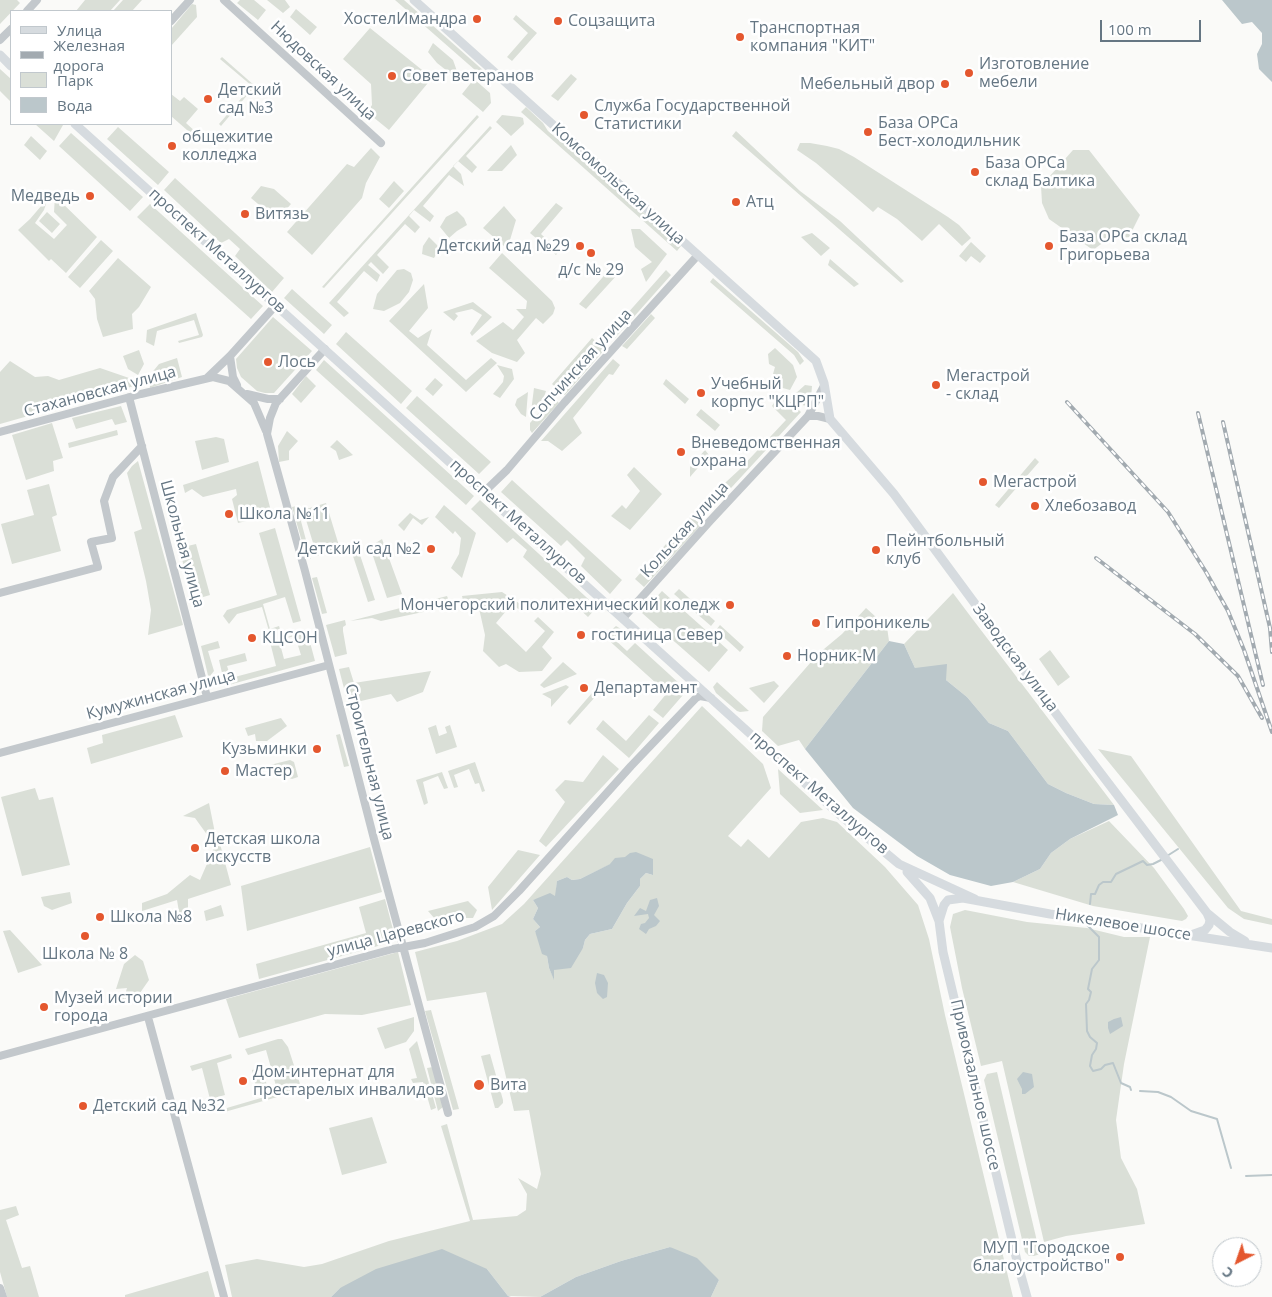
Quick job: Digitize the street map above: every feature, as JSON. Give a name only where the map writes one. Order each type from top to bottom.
[{"type":"main road","name":"Комсомольская улица","points":[[414,0],[810,355],[820,369],[824,386]]},
{"type":"main road","points":[[0,55],[10,65]]},
{"type":"main road","name":"проспект Металлургов","points":[[76,125],[839,814],[899,864],[974,899]]},
{"type":"main road","points":[[824,386],[830,419]]},
{"type":"main road","name":"Заводская улица","points":[[830,419],[894,494],[1207,913],[1251,945]]},
{"type":"main road","name":"Привокзальное шоссе","points":[[899,864],[915,879],[930,898],[939,921],[943,952],[1027,1297]]},
{"type":"main road","points":[[939,921],[944,905],[948,900],[974,899]]},
{"type":"main road","name":"Никелевое шоссе","points":[[974,899],[1050,914],[1272,948]]},
{"type":"main road","points":[[1191,935],[1205,930],[1209,925],[1210,920],[1207,913]]},
{"type":"street","points":[[28,10],[37,0]]},
{"type":"street","points":[[172,20],[190,0]]},
{"type":"street","name":"Нюдовская улица","points":[[224,0],[381,143]]},
{"type":"street","points":[[0,40],[10,30]]},
{"type":"street","name":"Сопчинская улица","points":[[484,492],[507,470],[564,403],[698,255]]},
{"type":"street","points":[[207,378],[230,356],[276,304]]},
{"type":"street","name":"Строительная улица","points":[[325,349],[276,403],[270,418],[267,434],[306,571],[374,839],[448,1113]]},
{"type":"street","points":[[230,356],[233,377],[242,392],[260,398],[280,399]]},
{"type":"street","points":[[207,378],[224,379],[254,403],[267,434]]},
{"type":"street","name":"Стахановская улица","points":[[0,432],[207,378]]},
{"type":"street","name":"Кольская улица","points":[[623,618],[808,416],[824,386]]},
{"type":"street","name":"Школьная улица","points":[[129,397],[207,697]]},
{"type":"street","points":[[808,416],[830,419]]},
{"type":"street","points":[[0,593],[98,567],[91,542],[112,538],[104,501],[113,477],[142,446]]},
{"type":"street","name":"Кумужинская улица","points":[[0,753],[329,665]]},
{"type":"street","points":[[693,681],[697,693],[696,698],[700,696],[711,698]]},
{"type":"street","name":"улица Царевского","points":[[0,1056],[404,946],[424,943],[467,931],[494,916],[519,891],[631,766],[696,698]]},
{"type":"street","points":[[148,1016],[224,1297]]},
{"type":"street","points":[[0,1288],[3,1297]]},
{"type":"green space","points":[[0,0],[17,0],[20,3],[13,10],[10,10],[10,14],[0,24]]},
{"type":"green space","points":[[85,0],[120,0],[111,10],[77,10]]},
{"type":"green space","points":[[123,0],[142,0],[133,10],[114,10]]},
{"type":"green space","points":[[240,0],[254,0],[266,10],[258,20],[237,3]]},
{"type":"green space","points":[[267,0],[285,0],[290,7],[283,13]]},
{"type":"green space","points":[[395,0],[404,0],[494,80],[491,84]]},
{"type":"green space","points":[[192,4],[196,5],[197,17],[172,45],[172,28]]},
{"type":"green space","points":[[296,9],[317,27],[310,35],[290,17]]},
{"type":"green space","points":[[516,15],[537,33],[512,61],[507,57],[528,33],[513,19]]},
{"type":"green space","points":[[370,28],[432,78],[389,130],[367,112],[372,105],[371,84],[343,59]]},
{"type":"green space","points":[[433,43],[453,60],[458,74],[451,74],[437,63],[428,52]]},
{"type":"green space","points":[[222,57],[255,86],[221,126],[219,124],[252,86],[220,59]]},
{"type":"green space","points":[[0,69],[10,78],[10,101],[0,91]]},
{"type":"green space","points":[[571,74],[577,79],[558,101],[551,96]]},
{"type":"green space","points":[[474,79],[490,93],[491,103],[483,112],[462,94]]},
{"type":"green space","points":[[172,95],[180,101],[184,97],[198,109],[186,123],[198,134],[195,137],[172,117]]},
{"type":"green space","points":[[526,107],[543,123],[548,131],[566,143],[681,246],[677,251],[521,112]]},
{"type":"green space","points":[[477,115],[479,117],[324,288],[322,287]]},
{"type":"green space","points":[[502,115],[523,118],[524,124],[511,136],[496,122]]},
{"type":"green space","points":[[36,125],[63,125],[54,141]]},
{"type":"green space","points":[[490,126],[492,128],[466,156],[477,167],[472,173],[458,161]]},
{"type":"green space","points":[[118,127],[169,172],[158,185],[107,139]]},
{"type":"green space","points":[[736,131],[800,191],[840,221],[904,281],[901,283],[732,136]]},
{"type":"green space","points":[[71,133],[143,197],[130,211],[59,146]]},
{"type":"green space","points":[[31,136],[47,151],[40,160],[24,145]]},
{"type":"green space","points":[[800,143],[810,143],[839,149],[854,157],[948,217],[959,225],[971,238],[962,246],[939,224],[922,241],[897,219],[878,207],[873,212],[816,163],[797,150]]},
{"type":"green space","points":[[511,145],[517,155],[502,171],[487,171]]},
{"type":"green space","points":[[371,148],[380,157],[366,183],[362,198],[312,255],[287,232],[347,164],[354,167]]},
{"type":"green space","points":[[1073,150],[1089,150],[1140,215],[1129,237],[1108,239],[1093,250],[1049,219],[1042,203],[1041,186]]},
{"type":"green space","points":[[453,166],[461,174],[464,186],[449,175],[423,206],[434,216],[430,222],[414,210],[409,216],[420,227],[415,233],[405,224],[377,255],[389,267],[383,274],[371,262],[368,265],[380,275],[377,282],[364,271],[337,302],[349,313],[344,317],[329,303]]},
{"type":"green space","points":[[175,178],[284,278],[272,292],[235,256],[240,249],[229,239],[221,243],[164,190]]},
{"type":"green space","points":[[394,181],[404,191],[389,208],[379,199]]},
{"type":"green space","points":[[261,186],[274,189],[291,204],[277,220],[251,198]]},
{"type":"green space","points":[[55,196],[97,237],[66,273],[51,259],[49,261],[18,230],[48,198],[44,210],[35,223],[54,239],[67,225],[54,212]]},
{"type":"green space","points":[[556,203],[563,208],[541,234],[559,251],[556,255],[530,233]]},
{"type":"green space","points":[[150,204],[263,306],[251,319],[137,217]]},
{"type":"green space","points":[[504,206],[516,220],[510,240],[504,246],[483,228]]},
{"type":"green space","points":[[457,211],[464,218],[467,225],[449,238],[440,227],[446,217]]},
{"type":"green space","points":[[47,212],[60,224],[52,233],[39,221]]},
{"type":"green space","points":[[631,229],[640,229],[667,254],[646,282],[641,269],[652,262],[635,247]]},
{"type":"green space","points":[[812,233],[830,248],[821,256],[801,237]]},
{"type":"green space","points":[[429,237],[440,248],[434,258],[422,254],[423,246]]},
{"type":"green space","points":[[101,240],[113,251],[80,288],[68,277]]},
{"type":"green space","points":[[971,242],[986,256],[980,263],[971,256],[966,262],[959,256]]},
{"type":"green space","points":[[502,253],[552,301],[555,308],[553,314],[543,324],[536,318],[517,340],[525,353],[517,362],[492,353],[476,341],[503,322],[513,330],[524,317],[516,309],[526,309],[527,301],[489,268]]},
{"type":"green space","points":[[118,258],[151,287],[139,307],[132,314],[133,329],[103,337],[97,319],[95,299],[89,291]]},
{"type":"green space","points":[[830,259],[859,284],[854,287],[828,265]]},
{"type":"green space","points":[[404,269],[411,273],[413,280],[409,292],[400,303],[384,311],[373,309],[377,294],[397,270]]},
{"type":"green space","points":[[610,269],[617,275],[586,309],[579,304]]},
{"type":"green space","points":[[666,270],[671,275],[615,338],[610,333]]},
{"type":"green space","points":[[713,278],[798,352],[804,361],[800,365],[794,355],[710,282]]},
{"type":"green space","points":[[424,284],[428,308],[409,331],[418,338],[432,329],[427,345],[466,380],[491,358],[497,363],[466,392],[389,321]]},
{"type":"green space","points":[[292,289],[332,325],[324,334],[284,298]]},
{"type":"green space","points":[[473,302],[492,317],[472,336],[470,333],[482,315],[472,309],[455,313],[458,316],[454,321],[443,312]]},
{"type":"green space","points":[[196,313],[202,337],[179,343],[178,341],[199,335],[194,320],[157,331],[154,346],[146,342],[147,330]]},
{"type":"green space","points":[[651,314],[655,318],[627,349],[622,346]]},
{"type":"green space","points":[[273,317],[312,351],[274,393],[265,393],[257,391],[241,377],[236,359]]},
{"type":"green space","points":[[346,332],[412,391],[401,404],[336,344]]},
{"type":"green space","points":[[592,338],[605,349],[565,395],[552,384]]},
{"type":"green space","points":[[775,348],[793,365],[797,377],[790,390],[779,387],[778,378],[773,374],[775,367],[769,364],[768,354]]},
{"type":"green space","points":[[139,350],[144,364],[138,375],[128,369],[123,356]]},
{"type":"green space","points":[[177,358],[182,377],[150,388],[150,375],[159,364]]},
{"type":"green space","points":[[613,359],[620,365],[613,375],[609,374],[573,418],[582,433],[562,451],[548,441],[541,441]]},
{"type":"green space","points":[[324,360],[474,496],[466,505],[316,370]]},
{"type":"green space","points":[[10,361],[35,377],[48,376],[59,380],[100,368],[132,379],[134,386],[0,424],[0,372]]},
{"type":"green space","points":[[497,365],[512,369],[514,379],[500,398],[493,394],[503,382],[504,376]]},
{"type":"green space","points":[[306,376],[316,386],[301,403],[292,394]]},
{"type":"green space","points":[[435,378],[443,385],[433,396],[425,389]]},
{"type":"green space","points":[[666,379],[689,399],[685,404],[663,384]]},
{"type":"green space","points":[[805,385],[812,386],[811,398],[804,406],[795,394]]},
{"type":"green space","points":[[534,388],[546,391],[532,414],[531,412]]},
{"type":"green space","points":[[528,392],[526,417],[521,414],[515,405],[517,399]]},
{"type":"green space","points":[[417,396],[491,462],[479,474],[406,408]]},
{"type":"green space","points":[[553,397],[559,403],[532,433],[530,423]]},
{"type":"green space","points":[[777,398],[788,400],[801,412],[708,513],[700,506],[739,470],[786,420],[772,406]]},
{"type":"green space","points":[[121,406],[127,422],[115,425],[112,419],[76,429],[72,418]]},
{"type":"green space","points":[[701,409],[720,425],[715,431],[696,415]]},
{"type":"green space","points":[[52,423],[63,458],[53,461],[54,471],[26,480],[12,435]]},
{"type":"green space","points":[[117,430],[118,435],[69,448],[68,443]]},
{"type":"green space","points":[[287,431],[298,441],[289,451],[289,460],[279,462],[278,446]]},
{"type":"green space","points":[[216,437],[224,439],[229,462],[202,470],[195,441]]},
{"type":"green space","points":[[337,440],[353,455],[339,460],[336,451],[330,447]]},
{"type":"green space","points":[[705,450],[709,455],[690,477],[690,467]]},
{"type":"green space","points":[[1035,458],[1039,462],[999,508],[995,505]]},
{"type":"green space","points":[[138,461],[183,625],[148,635],[151,610],[134,532],[142,529],[127,473]]},
{"type":"green space","points":[[258,461],[272,515],[238,523],[232,499],[237,495],[236,489],[203,497],[192,489],[185,493],[183,485]]},
{"type":"green space","points":[[634,467],[662,494],[630,530],[611,516],[622,505],[626,509],[640,491],[627,475]]},
{"type":"green space","points":[[512,480],[622,580],[610,594],[581,566],[585,558],[567,540],[561,546],[501,492]]},
{"type":"green space","points":[[49,484],[57,515],[52,517],[61,551],[12,564],[1,524],[34,515],[27,490]]},
{"type":"green space","points":[[480,500],[597,607],[588,617],[523,557],[527,550],[513,538],[507,543],[471,509]]},
{"type":"green space","points":[[326,503],[340,549],[317,556],[303,510]]},
{"type":"green space","points":[[444,505],[476,533],[462,578],[451,568],[459,554],[461,538],[455,531],[453,534],[435,517]]},
{"type":"green space","points":[[297,506],[311,559],[307,559],[292,507]]},
{"type":"green space","points":[[410,513],[420,520],[429,517],[422,525],[413,518],[404,531],[398,525]]},
{"type":"green space","points":[[691,516],[701,525],[644,587],[635,579]]},
{"type":"green space","points":[[275,528],[301,621],[293,623],[285,597],[263,604],[270,629],[279,626],[280,629],[269,631],[262,607],[237,614],[229,624],[223,616],[227,610],[277,595],[259,533]]},
{"type":"green space","points":[[382,539],[402,594],[387,598],[373,556],[369,555],[366,549]]},
{"type":"green space","points":[[196,544],[210,595],[193,600],[179,548]]},
{"type":"green space","points":[[358,549],[375,600],[368,602],[352,553]]},
{"type":"green space","points":[[317,577],[327,613],[322,614],[312,578]]},
{"type":"green space","points":[[679,589],[715,621],[711,626],[674,594]]},
{"type":"green space","points":[[662,591],[728,650],[709,672],[642,613]]},
{"type":"green space","points":[[502,592],[525,607],[522,612],[512,604],[496,623],[526,652],[545,631],[534,621],[538,617],[554,632],[542,647],[552,658],[542,671],[519,672],[506,664],[499,667],[483,651],[485,635],[478,604],[464,604],[462,596]]},
{"type":"green space","points":[[953,593],[1114,805],[1094,804],[1048,784],[1008,731],[989,723],[967,697],[946,680],[915,668],[904,644]]},
{"type":"green space","points":[[447,596],[451,606],[381,621],[372,618],[350,621]]},
{"type":"green space","points":[[866,608],[887,627],[889,641],[805,749],[799,740],[778,746],[762,731],[763,717],[818,654],[842,634]]},
{"type":"green space","points":[[345,620],[346,625],[343,627],[343,631],[347,654],[335,657],[326,625]]},
{"type":"green space","points":[[720,625],[744,647],[740,652],[716,630]]},
{"type":"green space","points":[[616,626],[621,629],[614,639],[627,651],[635,643],[681,685],[678,688],[683,695],[663,718],[653,710],[667,693],[604,636]]},
{"type":"green space","points":[[307,631],[315,661],[225,686],[219,660],[245,653],[247,661],[227,666],[231,678],[276,666],[270,642]],"holes":[[[295,636],[301,655],[284,659],[279,640]]]},
{"type":"green space","points":[[218,641],[220,648],[208,651],[214,671],[210,676],[213,687],[211,688],[201,646]]},
{"type":"green space","points":[[1050,650],[1070,677],[1058,686],[1039,659]]},
{"type":"green space","points":[[563,662],[577,674],[544,688],[540,685]]},
{"type":"green space","points":[[349,667],[354,683],[431,671],[423,692],[397,702],[391,694],[348,704],[339,669]]},
{"type":"green space","points":[[774,681],[779,686],[764,703],[749,688]]},
{"type":"green space","points":[[717,682],[749,711],[737,711],[716,693],[713,687]]},
{"type":"green space","points":[[566,685],[569,687],[551,707],[551,699],[542,694]]},
{"type":"green space","points":[[592,693],[596,696],[570,725],[567,722]]},
{"type":"green space","points":[[702,706],[763,764],[771,788],[728,836],[741,847],[748,839],[769,858],[801,822],[823,818],[837,822],[885,867],[918,905],[929,939],[945,1015],[1013,1297],[711,1297],[719,1280],[670,1247],[621,1261],[576,1277],[540,1297],[508,1296],[487,1269],[340,1288],[331,1297],[232,1297],[225,1265],[257,1259],[304,1267],[322,1264],[389,1241],[470,1221],[441,1126],[447,1124],[473,1220],[517,1216],[526,1210],[527,1194],[518,1178],[537,1189],[541,1174],[529,1110],[514,1111],[486,992],[427,1001],[415,952],[457,941],[502,924],[524,904]],"holes":[[[625,857],[653,875],[646,873],[640,879],[640,886],[627,903],[612,929],[590,934],[585,940],[583,948],[554,970],[554,979],[549,968],[547,956],[535,931],[540,927],[533,919],[538,908],[533,900],[556,896],[557,881],[567,877],[572,880],[580,879]]]},
{"type":"green space","points":[[175,715],[183,737],[91,764],[87,748],[103,743],[102,735]]},
{"type":"green space","points":[[649,715],[659,723],[629,758],[596,729],[603,720],[626,741]]},
{"type":"green space","points":[[281,718],[287,726],[267,741],[256,741],[255,734],[248,736],[245,728]]},
{"type":"green space","points":[[436,725],[439,736],[447,733],[445,727],[450,725],[457,747],[436,754],[428,728]]},
{"type":"green space","points":[[340,734],[349,766],[344,767],[336,735]]},
{"type":"green space","points":[[1098,749],[1131,756],[1241,911],[1272,919],[1272,925],[1244,919],[1228,908]]},
{"type":"green space","points":[[603,755],[619,769],[546,847],[539,841],[565,802],[555,790],[565,780],[583,782]]},
{"type":"green space","points":[[290,760],[294,762],[298,777],[292,779],[266,769],[266,766]]},
{"type":"green space","points":[[475,762],[485,791],[482,792],[479,783],[475,784],[469,769],[454,775],[458,787],[454,788],[448,771]]},
{"type":"green space","points":[[778,769],[823,810],[800,813],[780,794]]},
{"type":"green space","points":[[442,772],[448,788],[444,789],[438,776],[423,782],[428,803],[424,805],[416,780]]},
{"type":"green space","points":[[35,788],[39,800],[53,797],[70,865],[22,876],[1,797]]},
{"type":"green space","points":[[209,803],[215,833],[208,836],[195,818],[183,816]]},
{"type":"green space","points":[[1109,821],[1154,868],[1184,909],[1188,916],[1186,919],[1182,921],[1093,906],[1013,882],[1040,869],[1051,853],[1070,839]]},
{"type":"green space","points":[[219,840],[231,885],[188,899],[188,917],[180,918],[177,900],[142,911],[142,903],[167,894],[190,875],[200,880]]},
{"type":"green space","points":[[370,847],[382,892],[247,931],[241,886]]},
{"type":"green space","points":[[518,850],[540,855],[492,910],[488,887]]},
{"type":"green space","points":[[70,892],[72,903],[52,910],[44,906],[41,897]]},
{"type":"green space","points":[[385,899],[396,941],[259,979],[256,964],[366,933],[359,907]]},
{"type":"green space","points":[[468,901],[477,910],[473,918],[463,918],[453,914],[435,919],[428,911]]},
{"type":"green space","points":[[221,905],[224,916],[206,921],[204,911]]},
{"type":"green space","points":[[965,910],[1027,922],[1087,928],[1124,937],[1150,937],[1124,1064],[1116,1120],[1121,1158],[1137,1189],[1145,1224],[1066,1236],[1044,1242],[1002,1061],[981,1066],[962,988],[950,927],[953,914]]},
{"type":"green space","points":[[10,930],[42,965],[18,973],[3,931]]},
{"type":"green space","points":[[398,952],[411,1005],[362,1015],[325,1014],[239,1038],[226,999]]},
{"type":"green space","points":[[135,955],[143,961],[149,980],[135,1000],[114,1005],[115,1001],[125,995],[127,988],[116,989],[124,964]]},
{"type":"green space","points":[[431,1010],[459,1109],[453,1110],[425,1011]]},
{"type":"green space","points":[[414,1017],[414,1031],[406,1042],[385,1049],[377,1028]]},
{"type":"green space","points":[[282,1039],[288,1047],[302,1090],[221,1113],[220,1110],[278,1093],[266,1050],[248,1055],[245,1049]]},
{"type":"green space","points":[[417,1041],[436,1108],[431,1110],[423,1082],[413,1083],[411,1079],[417,1078],[409,1049]]},
{"type":"green space","points":[[231,1054],[232,1058],[217,1063],[225,1095],[210,1099],[202,1068],[192,1071],[190,1066]]},
{"type":"green space","points":[[490,1054],[503,1100],[503,1103],[498,1108],[495,1108],[481,1056]]},
{"type":"green space","points":[[433,1067],[443,1107],[438,1111],[427,1068]]},
{"type":"green space","points":[[262,1068],[268,1089],[257,1092],[252,1070]]},
{"type":"green space","points":[[997,1072],[1040,1254],[1034,1256],[1029,1256],[1025,1252],[984,1080],[987,1074]]},
{"type":"green space","points":[[372,1117],[387,1163],[342,1175],[329,1128]]},
{"type":"green space","points":[[16,1206],[19,1215],[6,1220],[22,1268],[30,1266],[39,1297],[7,1297],[0,1272],[0,1210]]},
{"type":"green space","points":[[208,1271],[215,1297],[125,1297],[125,1295]]},
{"type":"water","points":[[1222,0],[1272,0],[1272,82],[1259,69],[1257,54],[1262,44],[1262,33],[1252,22],[1242,24]]},
{"type":"water","points":[[889,641],[904,644],[915,668],[947,664],[946,680],[967,697],[989,723],[1008,731],[1048,784],[1094,804],[1114,805],[1118,815],[1070,839],[1051,853],[1040,869],[1013,882],[991,886],[950,875],[917,856],[853,808],[805,749]]},
{"type":"water","points":[[636,852],[653,859],[653,875],[646,873],[640,879],[640,886],[627,903],[612,929],[590,934],[571,968],[554,970],[554,980],[547,956],[542,954],[535,931],[540,927],[533,919],[538,908],[533,900],[550,893],[555,896],[557,881],[567,877],[572,880],[580,879],[610,864],[615,858],[625,857],[630,853]]},
{"type":"water","points":[[657,898],[659,906],[654,915],[660,921],[656,926],[649,929],[646,934],[639,929],[641,924],[645,923],[649,918],[648,914],[634,916],[640,908],[646,911],[650,900]]},
{"type":"water","points":[[597,973],[604,975],[608,983],[607,997],[603,999],[597,993],[595,983]]},
{"type":"water","points":[[1121,1017],[1123,1026],[1110,1034],[1108,1022]]},
{"type":"water","points":[[1023,1072],[1032,1074],[1034,1087],[1025,1094],[1022,1094],[1022,1089],[1017,1079]]},
{"type":"water","points":[[670,1247],[697,1258],[719,1280],[711,1297],[540,1297],[576,1277],[621,1261]]},
{"type":"water","points":[[442,1249],[487,1269],[508,1296],[511,1297],[331,1297],[340,1288],[376,1269]]},
{"type":"waterway","points":[[1167,856],[1178,849]]},
{"type":"waterway","points":[[1090,904],[1091,894],[1095,894],[1099,885],[1103,882],[1111,882],[1116,874],[1143,861],[1147,865],[1163,859]]},
{"type":"waterway","points":[[1087,925],[1099,937],[1099,960],[1092,969],[1088,989],[1091,992],[1086,1004],[1087,1031],[1090,1037],[1097,1043],[1090,1066],[1093,1071],[1113,1063],[1121,1083],[1130,1087],[1131,1090]]},
{"type":"waterway","points":[[1140,1091],[1158,1092],[1171,1097],[1191,1111],[1217,1119],[1231,1168]]},
{"type":"waterway","points":[[1246,1176],[1272,1175]]},
{"type":"railway","points":[[1067,402],[1168,512],[1206,572],[1228,611],[1244,650],[1272,732]]},
{"type":"railway","points":[[1198,413],[1263,685]]},
{"type":"railway","points":[[1223,422],[1270,628],[1272,652]]},
{"type":"railway","points":[[1096,558],[1195,634],[1238,676],[1262,718]]},
{"type":"place","name":"ХостелИмандра","points":[[477,19]]},
{"type":"place","name":"Соцзащита","points":[[558,21]]},
{"type":"place","name":"Транспортная компания \"КИТ\"","points":[[740,37]]},
{"type":"place","name":"Изготовление мебели","points":[[969,73]]},
{"type":"place","name":"Совет ветеранов","points":[[392,76]]},
{"type":"place","name":"Мебельный двор","points":[[945,84]]},
{"type":"place","name":"Детский сад №3","points":[[208,99]]},
{"type":"place","name":"Служба Государственной Статистики","points":[[584,115]]},
{"type":"place","name":"База ОРСа Бест-холодильник","points":[[868,132]]},
{"type":"place","name":"общежитие колледжа","points":[[172,146]]},
{"type":"place","name":"База ОРСа склад Балтика","points":[[975,172]]},
{"type":"place","name":"Медведь","points":[[90,196]]},
{"type":"place","name":"Атц","points":[[736,202]]},
{"type":"place","name":"Витязь","points":[[245,214]]},
{"type":"place","name":"Детский сад №29","points":[[580,246]]},
{"type":"place","name":"База ОРСа склад Григорьева","points":[[1049,246]]},
{"type":"place","name":"д/с № 29","points":[[591,253]]},
{"type":"place","name":"Лось","points":[[268,362]]},
{"type":"place","name":"Мегастрой - склад","points":[[936,385]]},
{"type":"place","name":"Учебный корпус \"КЦРП\"","points":[[701,393]]},
{"type":"place","name":"Вневедомственная охрана","points":[[681,452]]},
{"type":"place","name":"Мегастрой","points":[[983,482]]},
{"type":"place","name":"Хлебозавод","points":[[1035,506]]},
{"type":"place","name":"Школа №11","points":[[229,514]]},
{"type":"place","name":"Детский сад №2","points":[[431,549]]},
{"type":"place","name":"Пейнтбольный клуб","points":[[876,550]]},
{"type":"place","name":"Мончегорский политехнический коледж","points":[[730,605]]},
{"type":"place","name":"Гипроникель","points":[[816,623]]},
{"type":"place","name":"гостиница Север","points":[[581,635]]},
{"type":"place","name":"КЦСОН","points":[[252,638]]},
{"type":"place","name":"Норник-М","points":[[787,656]]},
{"type":"place","name":"Департамент","points":[[584,688]]},
{"type":"place","name":"Кузьминки","points":[[317,749]]},
{"type":"place","name":"Мастер","points":[[225,771]]},
{"type":"place","name":"Детская школа искусств","points":[[195,848]]},
{"type":"place","name":"Школа №8","points":[[100,917]]},
{"type":"place","name":"Школа № 8","points":[[85,936]]},
{"type":"place","name":"Музей истории города","points":[[44,1007]]},
{"type":"place","name":"Дом-интернат для престарелых инвалидов","points":[[243,1081]]},
{"type":"place","name":"Вита","points":[[479,1085]]},
{"type":"place","name":"Детский сад №32","points":[[83,1106]]},
{"type":"place","name":"МУП \"Городское благоустройство\"","points":[[1120,1257]]}]
